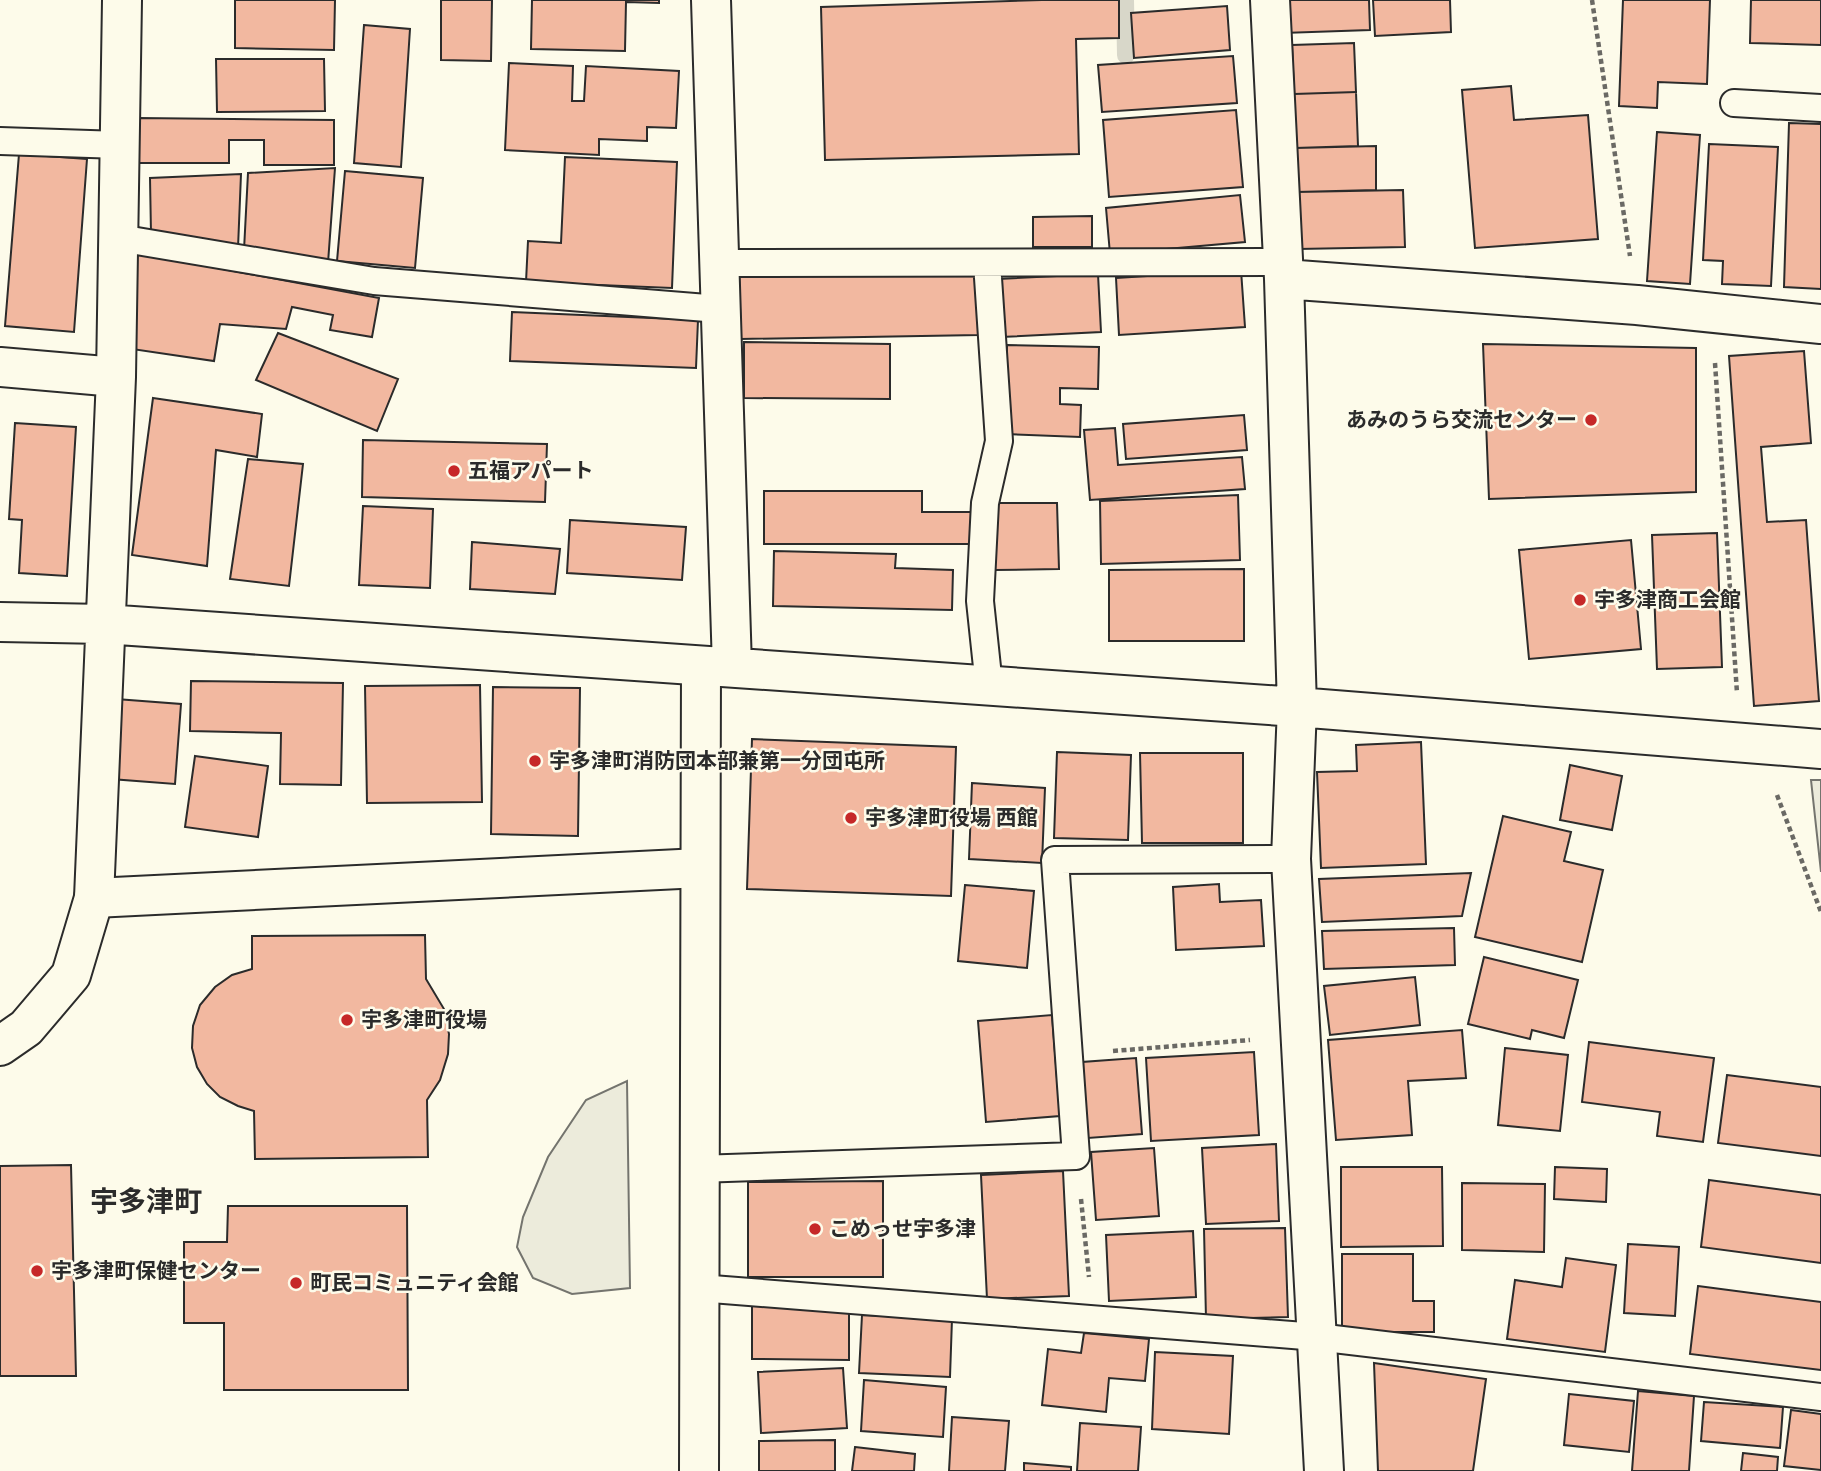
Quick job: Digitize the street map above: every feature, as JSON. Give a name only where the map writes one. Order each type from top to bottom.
[{"type":"street","points":[[0,1046],[26,1028],[71,975],[94,898],[116,377],[122,0]]},
{"type":"street","points":[[699,1471],[700,868],[716,667],[719,309],[711,0]]},
{"type":"street","points":[[1270,0],[1283,270],[1297,707],[1291,859],[1324,1471]]},
{"type":"street","points":[[1283,270],[1821,324]]},
{"type":"street","points":[[0,367],[116,377]]},
{"type":"street","points":[[0,622],[104,624],[989,685],[1821,750]]},
{"type":"street","points":[[94,898],[700,868]]},
{"type":"lane","points":[[1734,103],[1821,108]]},
{"type":"lane","points":[[0,141],[120,145]]},
{"type":"lane","points":[[118,238],[374,281],[719,309]]},
{"type":"lane","points":[[987,262],[999,441],[985,503],[980,601],[989,685]]},
{"type":"lane","points":[[718,263],[987,262],[1283,270]]},
{"type":"lane","points":[[698,1170],[1076,1156],[1055,860],[1291,859]]},
{"type":"lane","points":[[699,1288],[1317,1336],[1821,1397]]},
{"type":"path","points":[[1592,0],[1637,305]]},
{"type":"path","points":[[1712,314],[1749,744],[1821,912]]},
{"type":"path","points":[[1070,1054],[1301,1036]]},
{"type":"path","points":[[1076,1156],[1094,1320]]},
{"type":"shaded area","points":[[1811,780],[1821,780],[1821,872]]},
{"type":"shaded area","points":[[627,1081],[630,1288],[572,1294],[533,1278],[517,1247],[523,1217],[548,1157],[586,1100]]},
{"type":"building","points":[[235,0],[335,0],[334,50],[235,48]]},
{"type":"building","points":[[441,0],[492,0],[491,61],[441,60]]},
{"type":"building","points":[[532,0],[659,0],[659,3],[626,2],[625,51],[531,49]]},
{"type":"building","points":[[1119,0],[1119,38],[1076,39],[1079,154],[825,160],[821,7]]},
{"type":"building","points":[[1282,0],[1369,0],[1370,30],[1283,33]]},
{"type":"building","points":[[1373,0],[1450,0],[1451,32],[1375,36]]},
{"type":"building","points":[[1623,0],[1710,0],[1707,84],[1658,82],[1657,108],[1619,106]]},
{"type":"building","points":[[1751,0],[1821,0],[1821,45],[1750,43]]},
{"type":"building","points":[[1227,6],[1230,50],[1134,58],[1131,13]]},
{"type":"building","points":[[364,25],[410,29],[401,167],[354,163]]},
{"type":"building","points":[[1354,43],[1356,92],[1294,94],[1292,45]]},
{"type":"building","points":[[1233,56],[1237,103],[1102,112],[1098,65]]},
{"type":"building","points":[[216,59],[324,59],[325,111],[217,112]]},
{"type":"building","points":[[509,63],[573,66],[572,101],[584,101],[586,66],[679,71],[676,128],[647,127],[647,141],[599,139],[599,155],[505,150]]},
{"type":"building","points":[[1511,86],[1514,120],[1588,115],[1598,239],[1475,248],[1462,90]]},
{"type":"building","points":[[1356,92],[1358,146],[1295,148],[1294,94]]},
{"type":"building","points":[[1236,110],[1243,187],[1109,197],[1103,120]]},
{"type":"building","points":[[138,118],[334,120],[334,165],[264,165],[264,140],[229,140],[229,163],[138,163]]},
{"type":"building","points":[[1789,123],[1821,124],[1821,289],[1784,287]]},
{"type":"building","points":[[1657,132],[1700,135],[1690,284],[1647,281]]},
{"type":"building","points":[[1709,144],[1778,147],[1771,286],[1722,284],[1723,261],[1703,260]]},
{"type":"building","points":[[1376,146],[1376,190],[1296,192],[1295,148]]},
{"type":"building","points":[[19,154],[87,159],[74,332],[5,326]]},
{"type":"building","points":[[565,157],[677,162],[672,288],[526,282],[528,241],[561,243]]},
{"type":"building","points":[[335,168],[328,263],[244,250],[248,173]]},
{"type":"building","points":[[345,171],[423,178],[415,268],[337,261]]},
{"type":"building","points":[[241,174],[238,248],[151,234],[150,178]]},
{"type":"building","points":[[1403,190],[1405,247],[1298,249],[1296,192]]},
{"type":"building","points":[[1240,195],[1245,242],[1110,254],[1106,208]]},
{"type":"building","points":[[1092,216],[1092,247],[1033,247],[1033,217]]},
{"type":"building","points":[[131,252],[379,298],[372,337],[330,330],[333,315],[292,307],[286,329],[220,324],[214,361],[125,348]]},
{"type":"building","points":[[978,270],[979,335],[741,339],[739,275]]},
{"type":"building","points":[[1241,270],[1245,327],[1119,335],[1116,278]]},
{"type":"building","points":[[1098,274],[1101,332],[1001,337],[998,279]]},
{"type":"building","points":[[512,312],[698,320],[696,368],[510,361]]},
{"type":"building","points":[[278,333],[398,379],[377,431],[256,380]]},
{"type":"building","points":[[744,342],[890,344],[890,399],[744,398]]},
{"type":"building","name":"あみのうら交流センター","points":[[1483,344],[1696,348],[1696,492],[1489,499]]},
{"type":"building","points":[[1007,345],[1099,347],[1098,389],[1060,388],[1060,404],[1081,405],[1080,437],[1005,434]]},
{"type":"building","points":[[1804,351],[1811,443],[1761,447],[1767,522],[1806,520],[1819,701],[1754,706],[1729,356]]},
{"type":"building","points":[[153,398],[262,414],[257,457],[216,450],[207,566],[132,555]]},
{"type":"building","points":[[1244,415],[1247,450],[1126,459],[1123,424]]},
{"type":"building","points":[[15,423],[76,427],[67,576],[19,573],[22,520],[9,519]]},
{"type":"building","points":[[1115,428],[1118,465],[1242,457],[1245,489],[1090,500],[1084,430]]},
{"type":"building","name":"五福アパート","points":[[363,440],[547,444],[545,502],[362,497]]},
{"type":"building","points":[[248,459],[303,464],[289,586],[230,579]]},
{"type":"building","points":[[764,491],[922,491],[922,512],[972,512],[972,544],[764,544]]},
{"type":"building","points":[[1238,495],[1240,560],[1101,564],[1100,501]]},
{"type":"building","points":[[994,503],[1057,503],[1059,569],[995,570]]},
{"type":"building","points":[[363,506],[433,509],[430,588],[359,585]]},
{"type":"building","points":[[570,520],[686,527],[682,580],[567,573]]},
{"type":"building","points":[[1717,533],[1722,667],[1657,669],[1652,535]]},
{"type":"building","name":"宇多津商工会館","points":[[1631,540],[1641,649],[1529,659],[1519,550]]},
{"type":"building","points":[[472,542],[560,549],[555,594],[470,589]]},
{"type":"building","points":[[774,551],[896,554],[895,568],[953,570],[952,610],[773,606]]},
{"type":"building","points":[[1244,569],[1244,641],[1109,641],[1109,570]]},
{"type":"building","points":[[191,681],[343,683],[341,785],[280,784],[281,733],[190,731]]},
{"type":"building","points":[[480,685],[482,802],[367,803],[365,686]]},
{"type":"building","name":"宇多津町消防団本部兼第一分団屯所","points":[[493,687],[580,688],[578,836],[491,834]]},
{"type":"building","points":[[116,699],[181,704],[175,784],[111,779]]},
{"type":"building","name":"宇多津町役場 西館","points":[[752,739],[956,747],[951,896],[747,889]]},
{"type":"building","points":[[1421,742],[1426,864],[1321,868],[1317,772],[1357,771],[1356,745]]},
{"type":"building","points":[[1057,752],[1131,755],[1128,840],[1054,838]]},
{"type":"building","points":[[1140,753],[1243,753],[1243,843],[1142,843]]},
{"type":"building","points":[[195,756],[268,766],[258,837],[185,827]]},
{"type":"building","points":[[1570,765],[1622,776],[1612,830],[1560,820]]},
{"type":"building","points":[[972,783],[1045,788],[1042,863],[969,859]]},
{"type":"building","points":[[1503,816],[1571,832],[1564,861],[1603,870],[1582,962],[1475,937]]},
{"type":"building","points":[[1471,873],[1462,916],[1322,922],[1319,879]]},
{"type":"building","points":[[1219,884],[1220,902],[1261,900],[1264,946],[1176,950],[1173,887]]},
{"type":"building","points":[[965,885],[1034,891],[1027,968],[958,961]]},
{"type":"building","points":[[1454,928],[1455,965],[1324,969],[1322,931]]},
{"type":"building","points":[[425,935],[426,979],[444,1009],[449,1034],[448,1054],[440,1080],[427,1100],[428,1157],[255,1159],[254,1111],[220,1097],[207,1084],[197,1067],[192,1048],[193,1026],[200,1005],[215,987],[232,975],[252,969],[252,936]]},
{"type":"building","points":[[1484,957],[1578,980],[1564,1038],[1532,1030],[1530,1039],[1468,1024]]},
{"type":"building","points":[[1415,977],[1420,1025],[1330,1035],[1324,986]]},
{"type":"building","points":[[1052,1015],[1060,1116],[986,1122],[978,1021]]},
{"type":"building","points":[[1462,1030],[1466,1078],[1408,1081],[1412,1135],[1336,1140],[1328,1040]]},
{"type":"building","points":[[1589,1042],[1714,1058],[1703,1142],[1657,1136],[1660,1112],[1582,1102]]},
{"type":"building","points":[[1505,1048],[1568,1055],[1560,1131],[1498,1125]]},
{"type":"building","points":[[1254,1052],[1259,1135],[1151,1141],[1146,1058]]},
{"type":"building","points":[[1136,1058],[1142,1134],[1088,1138],[1082,1062]]},
{"type":"building","points":[[1727,1075],[1821,1087],[1821,1156],[1718,1143]]},
{"type":"building","points":[[1276,1144],[1279,1221],[1206,1224],[1202,1148]]},
{"type":"building","points":[[1154,1148],[1159,1216],[1096,1220],[1091,1152]]},
{"type":"building","name":"宇多津町保健センター","points":[[71,1165],[76,1376],[0,1376],[0,1166]]},
{"type":"building","points":[[1341,1167],[1442,1167],[1443,1246],[1341,1247]]},
{"type":"building","points":[[1555,1167],[1607,1169],[1606,1202],[1554,1199]]},
{"type":"building","points":[[1063,1171],[1069,1296],[987,1299],[981,1175]]},
{"type":"building","points":[[1709,1180],[1821,1195],[1821,1263],[1701,1247]]},
{"type":"building","name":"こめっせ宇多津","points":[[883,1181],[883,1277],[748,1277],[748,1182]]},
{"type":"building","points":[[1462,1183],[1545,1184],[1544,1252],[1462,1250]]},
{"type":"building","name":"町民コミュニティ会館","points":[[228,1206],[407,1206],[408,1390],[224,1390],[224,1323],[184,1323],[184,1242],[227,1242]]},
{"type":"building","points":[[1285,1228],[1288,1317],[1206,1319],[1204,1229]]},
{"type":"building","points":[[1193,1231],[1196,1297],[1109,1301],[1106,1235]]},
{"type":"building","points":[[1628,1244],[1679,1247],[1675,1316],[1624,1313]]},
{"type":"building","points":[[1342,1254],[1413,1254],[1413,1301],[1434,1301],[1434,1332],[1342,1332]]},
{"type":"building","points":[[1566,1258],[1616,1265],[1605,1352],[1507,1339],[1515,1280],[1562,1287]]},
{"type":"building","points":[[1698,1286],[1821,1302],[1821,1370],[1690,1354]]},
{"type":"building","points":[[752,1306],[849,1306],[849,1360],[752,1359]]},
{"type":"building","points":[[862,1315],[952,1319],[950,1377],[859,1373]]},
{"type":"building","points":[[1084,1333],[1149,1339],[1145,1381],[1109,1378],[1106,1412],[1042,1405],[1048,1349],[1081,1353]]},
{"type":"building","points":[[1155,1352],[1233,1356],[1229,1434],[1152,1429]]},
{"type":"building","points":[[1374,1363],[1486,1379],[1473,1471],[1378,1471]]},
{"type":"building","points":[[843,1368],[847,1428],[761,1433],[758,1372]]},
{"type":"building","points":[[864,1380],[946,1387],[943,1437],[861,1431]]},
{"type":"building","points":[[1638,1391],[1694,1396],[1689,1471],[1632,1471]]},
{"type":"building","points":[[1569,1394],[1634,1401],[1629,1452],[1564,1445]]},
{"type":"building","points":[[1704,1402],[1783,1407],[1780,1448],[1701,1441]]},
{"type":"building","points":[[1791,1410],[1821,1414],[1821,1470],[1784,1466]]},
{"type":"building","points":[[952,1417],[1009,1421],[1005,1471],[949,1471]]},
{"type":"building","points":[[1080,1423],[1141,1427],[1138,1471],[1077,1471]]},
{"type":"building","points":[[835,1440],[835,1471],[759,1471],[759,1441]]},
{"type":"building","points":[[855,1447],[915,1454],[914,1471],[852,1471]]},
{"type":"building","points":[[1743,1453],[1778,1457],[1777,1471],[1741,1471]]},
{"type":"building","points":[[1024,1463],[1071,1467],[1071,1471],[1024,1471]]},
{"type":"waterway","points":[[1125,0],[1126,55]]},
{"type":"place","name":"あみのうら交流センター","points":[[1591,420]]},
{"type":"place","name":"五福アパート","points":[[454,471]]},
{"type":"place","name":"宇多津商工会館","points":[[1580,600]]},
{"type":"place","name":"宇多津町消防団本部兼第一分団屯所","points":[[535,761]]},
{"type":"place","name":"宇多津町役場 西館","points":[[851,818]]},
{"type":"place","name":"宇多津町役場","points":[[347,1020]]},
{"type":"place","name":"こめっせ宇多津","points":[[815,1229]]},
{"type":"place","name":"宇多津町保健センター","points":[[37,1271]]},
{"type":"place","name":"町民コミュニティ会館","points":[[296,1283]]},
{"type":"district","name":"宇多津町","points":[[146,1201]]}]
